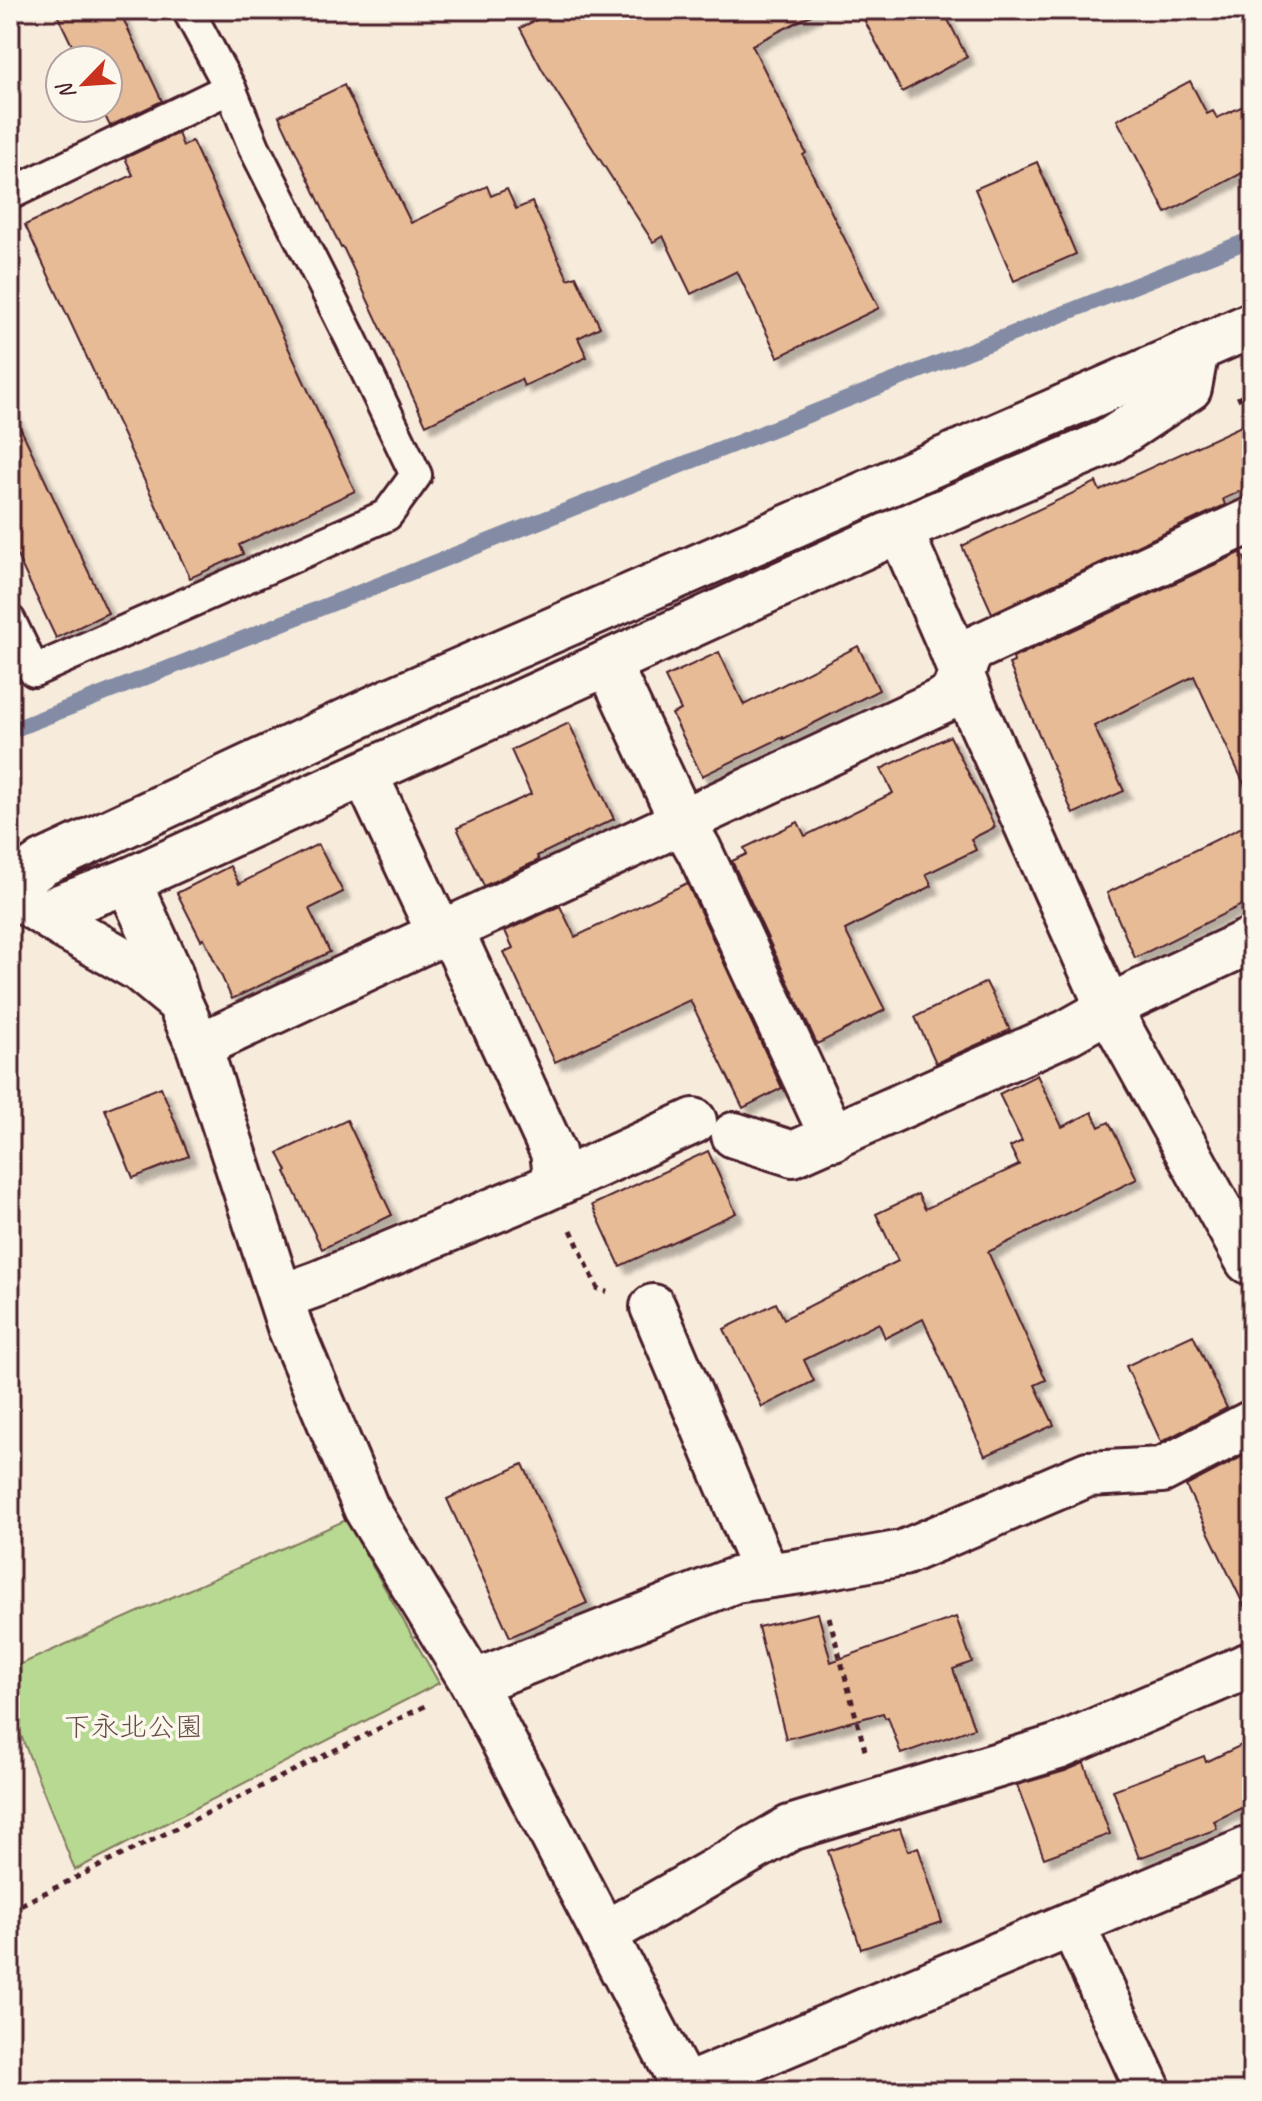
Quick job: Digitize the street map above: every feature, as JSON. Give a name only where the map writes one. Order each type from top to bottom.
[{"type":"street","points":[[21,897],[43,863],[388,702],[1252,325]]},
{"type":"street","points":[[21,897],[128,881],[900,530],[1106,443],[1189,388],[1196,350]]},
{"type":"street","points":[[199,1046],[952,696],[971,650],[1252,520]]},
{"type":"street","points":[[900,530],[1109,1009],[1248,1261]]},
{"type":"street","points":[[608,663],[833,1138]]},
{"type":"street","points":[[365,774],[430,913],[460,950],[553,1152],[557,1183]]},
{"type":"street","points":[[128,881],[199,1046],[290,1327],[366,1508],[473,1683],[686,2089],[1252,1848]]},
{"type":"street","points":[[21,897],[139,969],[179,1002]]},
{"type":"street","points":[[281,1297],[557,1183],[714,1128],[793,1154],[1068,1032],[1132,996],[1252,940]]},
{"type":"street","points":[[653,1307],[766,1574]]},
{"type":"street","points":[[473,1683],[735,1580],[903,1553],[1088,1474],[1162,1470],[1252,1423]]},
{"type":"street","points":[[604,1934],[790,1828],[1058,1747],[1252,1664]]},
{"type":"street","points":[[1072,1924],[1149,2091]]},
{"type":"lane","points":[[10,621],[34,671],[387,515],[416,475],[254,147],[230,88],[188,10]]},
{"type":"lane","points":[[10,194],[230,88]]},
{"type":"path","points":[[557,1183],[559,1203],[598,1289],[653,1307]]},
{"type":"path","points":[[815,1568],[879,1801]]},
{"type":"path","points":[[10,1910],[473,1683]]},
{"type":"green space","name":"下永北公園","points":[[346,1520],[439,1683],[75,1870],[10,1708],[10,1669]]},
{"type":"building","points":[[55,10],[119,10],[162,101],[124,119],[124,44],[71,44]]},
{"type":"building","points":[[556,10],[821,10],[752,45],[879,308],[778,357],[737,271],[691,294],[663,236],[653,242],[543,71],[520,28]]},
{"type":"building","points":[[859,10],[943,10],[967,57],[902,92]]},
{"type":"building","points":[[1190,81],[1207,114],[1213,111],[1217,118],[1252,102],[1252,168],[1166,213],[1117,120]]},
{"type":"building","points":[[344,85],[411,223],[487,186],[491,196],[507,189],[516,209],[532,202],[568,279],[576,276],[600,327],[578,338],[587,357],[524,386],[521,379],[426,425],[279,116]]},
{"type":"building","points":[[178,133],[183,146],[192,141],[355,491],[239,545],[243,554],[190,578],[25,225],[133,175],[125,158]]},
{"type":"building","points":[[1037,162],[1076,254],[1014,281],[975,189]]},
{"type":"building","points":[[10,406],[108,613],[56,638],[10,541]]},
{"type":"building","points":[[1252,421],[1252,486],[1223,499],[1225,505],[992,613],[962,546],[1096,482],[1100,491]]},
{"type":"building","points":[[1242,552],[1252,579],[1252,801],[1194,676],[1094,726],[1124,791],[1073,814],[1009,664],[1014,662],[1013,658]]},
{"type":"building","points":[[858,646],[879,690],[702,776],[672,714],[681,710],[665,677],[719,652],[744,705]]},
{"type":"building","points":[[569,723],[614,819],[484,886],[457,828],[531,794],[511,750]]},
{"type":"building","points":[[950,736],[995,827],[971,839],[976,850],[926,874],[932,886],[845,930],[885,1010],[817,1044],[732,861],[747,854],[744,848],[798,822],[805,836],[893,793],[881,769]]},
{"type":"building","points":[[1252,822],[1252,900],[1135,958],[1107,893]]},
{"type":"building","points":[[318,844],[343,892],[309,909],[330,952],[232,999],[204,938],[201,940],[177,893],[230,866],[239,884]]},
{"type":"building","points":[[687,883],[782,1088],[743,1108],[690,1000],[555,1062],[504,952],[513,948],[505,931],[560,906],[575,937]]},
{"type":"building","points":[[986,982],[1010,1030],[936,1063],[915,1017]]},
{"type":"building","points":[[1037,1075],[1062,1127],[1092,1112],[1099,1127],[1109,1122],[1137,1179],[988,1252],[1046,1380],[1035,1385],[1054,1425],[985,1456],[923,1319],[885,1338],[879,1323],[804,1360],[814,1381],[762,1407],[724,1329],[776,1303],[784,1319],[898,1261],[876,1214],[918,1194],[925,1209],[1019,1165],[1010,1147],[1022,1141],[999,1094]]},
{"type":"building","points":[[161,1087],[189,1156],[133,1178],[105,1109]]},
{"type":"building","points":[[347,1120],[392,1215],[322,1249],[278,1153]]},
{"type":"building","points":[[708,1151],[736,1213],[620,1266],[592,1205]]},
{"type":"building","points":[[1193,1335],[1227,1408],[1161,1442],[1126,1366]]},
{"type":"building","points":[[1249,1453],[1252,1460],[1252,1622],[1186,1486]]},
{"type":"building","points":[[523,1464],[587,1603],[510,1637],[447,1499]]},
{"type":"building","points":[[818,1613],[831,1662],[956,1617],[972,1662],[953,1669],[974,1728],[901,1754],[888,1717],[885,1718],[883,1713],[786,1739],[758,1627]]},
{"type":"building","points":[[1252,1740],[1252,1803],[1214,1821],[1217,1829],[1139,1858],[1113,1790],[1204,1756],[1206,1762]]},
{"type":"building","points":[[1084,1763],[1110,1834],[1044,1858],[1017,1785]]},
{"type":"building","points":[[900,1828],[908,1851],[918,1847],[942,1922],[861,1949],[828,1851]]},
{"type":"waterway","points":[[10,731],[1252,239]]}]
